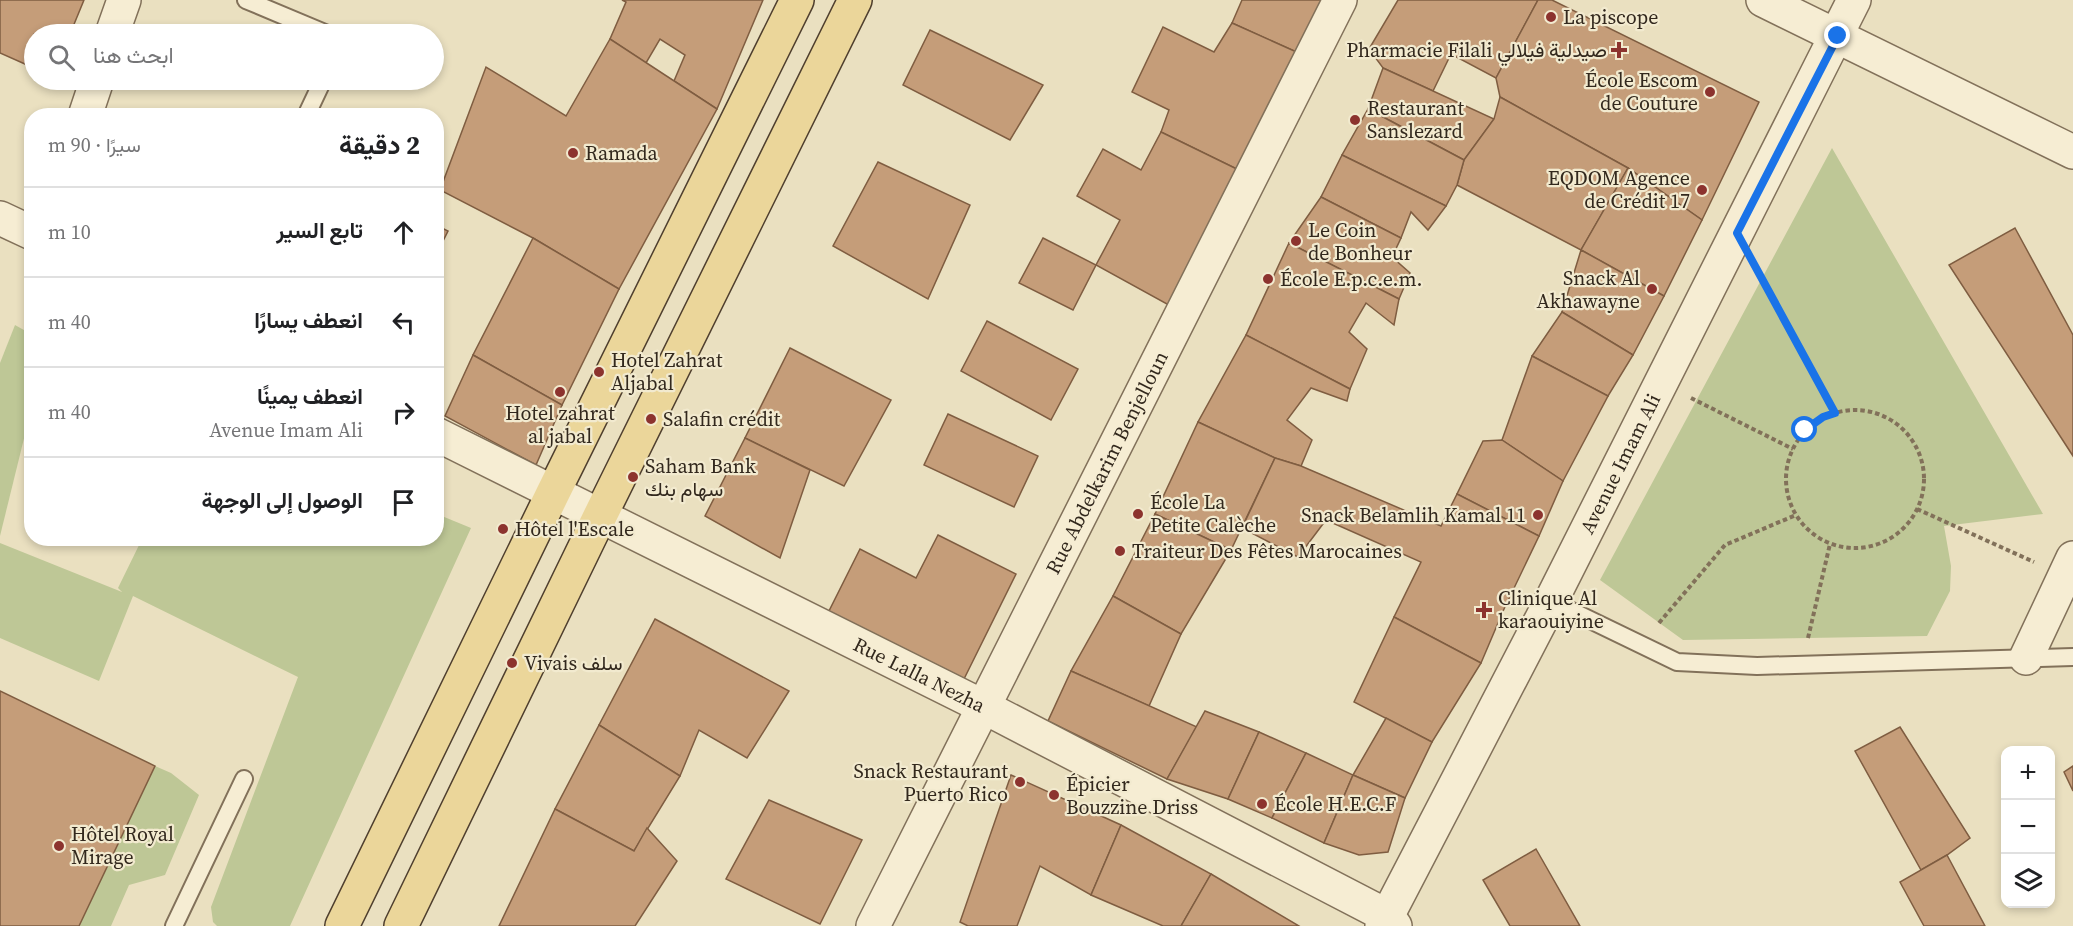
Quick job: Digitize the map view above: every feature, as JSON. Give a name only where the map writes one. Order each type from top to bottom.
[{"type":"main road","points":[[342,926],[553,492],[797,0]]},
{"type":"main road","points":[[401,926],[600,516],[855,0]]},
{"type":"street","points":[[116,24],[124,0]]},
{"type":"street","name":"Rue Abdelkarim Benjelloun","points":[[873,926],[1340,0]]},
{"type":"street","points":[[1763,0],[2073,152]]},
{"type":"street","name":"Avenue Imam Ali","points":[[1388,923],[1838,36],[1854,0]]},
{"type":"street","points":[[88,108],[94,90]]},
{"type":"street","points":[[0,218],[24,229]]},
{"type":"street","name":"Rue Lalla Nezha","points":[[444,438],[982,706],[1388,923]]},
{"type":"street","points":[[2026,658],[2069,567]]},
{"type":"lane","points":[[246,0],[303,24]]},
{"type":"lane","points":[[310,108],[318,90]]},
{"type":"lane","points":[[1551,601],[1677,662],[1757,666],[2073,657]]},
{"type":"lane","points":[[174,926],[244,778]]},
{"type":"path","points":[[1737,233],[1835,413]]},
{"type":"path","points":[[1661,383],[1792,449]]},
{"type":"path","points":[[1845,410],[1868,410],[1889,418],[1906,432],[1919,452],[1924,475],[1917,509],[1912,519],[1896,536],[1875,546],[1852,549],[1830,544],[1810,532],[1796,515],[1787,494],[1786,471],[1792,449],[1805,430],[1823,417],[1835,413],[1845,410]]},
{"type":"path","points":[[1917,509],[2069,567]]},
{"type":"path","points":[[1640,645],[1725,545],[1796,515]]},
{"type":"path","points":[[1802,665],[1830,544]]},
{"type":"green space","points":[[1832,148],[2043,514],[1944,526],[1951,566],[1950,591],[1927,636],[1683,640],[1600,580]]},
{"type":"green space","points":[[15,325],[24,330],[24,438],[0,536],[0,363]]},
{"type":"green space","points":[[444,517],[471,528],[290,926],[217,926],[213,922],[211,907],[298,677],[133,596],[99,681],[0,638],[0,543],[122,592],[118,588],[139,546],[444,546]]},
{"type":"green space","points":[[155,766],[171,773],[199,795],[165,875],[129,885],[111,926],[79,926]]},
{"type":"building","points":[[0,0],[84,0],[74,24],[24,24],[24,64],[0,53]]},
{"type":"building","points":[[622,0],[763,0],[717,109],[674,81],[685,55],[660,39],[646,63],[610,39],[626,2]]},
{"type":"building","points":[[1242,0],[1325,0],[1301,54],[1232,23]]},
{"type":"building","points":[[1398,0],[1538,0],[1496,78],[1451,54],[1433,91],[1383,68],[1369,49]]},
{"type":"building","points":[[1538,0],[1552,0],[1759,102],[1702,220],[1628,168],[1500,97],[1496,78]]},
{"type":"building","points":[[1232,23],[1301,54],[1245,173],[1161,132],[1169,110],[1132,92],[1163,27],[1214,52]]},
{"type":"building","points":[[930,30],[1043,85],[1010,140],[903,85]]},
{"type":"building","name":"Ramada","points":[[610,39],[717,109],[619,289],[533,238],[444,192],[444,179],[486,67],[566,116]]},
{"type":"building","points":[[1383,68],[1494,119],[1464,160],[1368,109]]},
{"type":"building","points":[[1500,97],[1628,168],[1581,250],[1457,185],[1464,160],[1494,119]]},
{"type":"building","points":[[1368,109],[1464,160],[1457,185],[1446,206],[1342,155]]},
{"type":"building","points":[[1161,132],[1245,173],[1176,309],[1096,265],[1120,220],[1077,196],[1103,149],[1141,170]]},
{"type":"building","points":[[1342,155],[1446,206],[1428,230],[1411,212],[1401,238],[1321,197]]},
{"type":"building","points":[[878,162],[970,205],[928,299],[833,246]]},
{"type":"building","points":[[1628,168],[1702,220],[1664,296],[1581,250]]},
{"type":"building","points":[[1321,197],[1401,238],[1392,257],[1410,273],[1399,299],[1289,243]]},
{"type":"building","points":[[2015,228],[2073,335],[2073,456],[1949,265]]},
{"type":"building","points":[[533,238],[619,289],[562,405],[473,355]]},
{"type":"building","points":[[1043,238],[1096,265],[1073,310],[1019,283]]},
{"type":"building","points":[[1289,243],[1399,299],[1394,325],[1366,303],[1349,332],[1367,349],[1350,389],[1246,335]]},
{"type":"building","points":[[1581,250],[1664,296],[1633,355],[1562,312]]},
{"type":"building","points":[[1562,312],[1633,355],[1608,396],[1532,356]]},
{"type":"building","points":[[987,321],[1078,369],[1051,420],[961,371]]},
{"type":"building","points":[[1246,335],[1350,389],[1347,401],[1311,388],[1287,420],[1312,440],[1301,466],[1275,458],[1198,422]]},
{"type":"building","points":[[790,348],[891,400],[844,486],[745,438]]},
{"type":"building","points":[[473,355],[562,405],[536,465],[445,416]]},
{"type":"building","points":[[1532,356],[1608,396],[1563,481],[1502,440]]},
{"type":"building","points":[[948,414],[1038,456],[1014,507],[924,465]]},
{"type":"building","points":[[1198,422],[1275,458],[1231,550],[1155,514]]},
{"type":"building","points":[[745,438],[810,470],[780,558],[705,516]]},
{"type":"building","points":[[1502,440],[1563,481],[1539,536],[1457,494],[1483,441]]},
{"type":"building","points":[[1275,458],[1301,466],[1441,526],[1457,494],[1539,536],[1481,663],[1394,617],[1421,562],[1326,520],[1298,557],[1242,528]]},
{"type":"building","points":[[1155,514],[1231,550],[1181,634],[1113,596]]},
{"type":"building","points":[[938,535],[1016,574],[961,685],[826,617],[860,549],[916,578]]},
{"type":"building","points":[[1113,596],[1181,634],[1149,706],[1071,671]]},
{"type":"building","points":[[1394,617],[1481,663],[1432,742],[1354,702]]},
{"type":"building","points":[[655,619],[789,691],[747,758],[699,730],[680,776],[599,725]]},
{"type":"building","points":[[1071,671],[1197,727],[1167,779],[1048,721]]},
{"type":"building","name":"Hôtel Royal Mirage","points":[[0,691],[155,766],[79,926],[0,926]]},
{"type":"building","points":[[1205,711],[1259,732],[1228,799],[1167,779]]},
{"type":"building","points":[[1386,718],[1432,742],[1405,798],[1353,775]]},
{"type":"building","points":[[599,725],[680,776],[634,851],[555,809]]},
{"type":"building","points":[[1900,727],[1970,838],[1921,870],[1855,751]]},
{"type":"building","points":[[1259,732],[1306,753],[1272,818],[1228,799]]},
{"type":"building","points":[[1306,753],[1353,775],[1324,843],[1272,818]]},
{"type":"building","points":[[2073,766],[2073,791],[2064,772]]},
{"type":"building","points":[[1011,775],[1121,825],[1091,895],[1040,866],[1017,926],[968,926],[960,922]]},
{"type":"building","points":[[1353,775],[1405,798],[1388,852],[1359,855],[1324,843]]},
{"type":"building","points":[[769,800],[862,840],[820,924],[726,879]]},
{"type":"building","points":[[555,809],[634,851],[647,828],[677,861],[635,926],[499,926]]},
{"type":"building","points":[[1121,825],[1211,874],[1181,926],[1163,926],[1091,895]]},
{"type":"building","points":[[1536,849],[1580,926],[1510,926],[1483,880]]},
{"type":"building","points":[[1947,855],[1985,926],[1924,926],[1900,882]]},
{"type":"building","points":[[1211,874],[1299,926],[1181,926]]},
{"type":"place","name":"La piscope","points":[[1551,17]]},
{"type":"place","name":"Pharmacie Filali صيدلية فيلالي","points":[[1619,50]]},
{"type":"place","name":"École Escom de Couture","points":[[1710,92]]},
{"type":"place","name":"Restaurant Sanslezard","points":[[1355,120]]},
{"type":"place","name":"Ramada","points":[[573,153]]},
{"type":"place","name":"EQDOM Agence de Crédit 17","points":[[1702,190]]},
{"type":"place","name":"Le Coin de Bonheur","points":[[1296,241]]},
{"type":"place","name":"École E.p.c.e.m.","points":[[1268,279]]},
{"type":"place","name":"Snack Al Akhawayne","points":[[1652,289]]},
{"type":"place","name":"Hotel Zahrat Aljabal","points":[[599,372]]},
{"type":"place","name":"Hotel zahrat al jabal","points":[[560,392]]},
{"type":"place","name":"Salafin crédit","points":[[651,419]]},
{"type":"place","name":"Saham Bank سهام بنك","points":[[633,477]]},
{"type":"place","name":"École La Petite Calèche","points":[[1138,514]]},
{"type":"place","name":"Snack Belamlih Kamal 11","points":[[1538,515]]},
{"type":"place","name":"Hôtel l'Escale","points":[[503,529]]},
{"type":"place","name":"Traiteur Des Fêtes Marocaines","points":[[1120,551]]},
{"type":"place","name":"Clinique Al karaouiyine","points":[[1484,610]]},
{"type":"place","name":"Vivais سلف","points":[[512,663]]},
{"type":"place","name":"Snack Restaurant Puerto Rico","points":[[1020,782]]},
{"type":"place","name":"Épicier Bouzzine Driss","points":[[1054,795]]},
{"type":"place","name":"École H.E.C.F","points":[[1262,804]]},
{"type":"place","name":"Hôtel Royal Mirage","points":[[59,846]]},
{"type":"route","points":[[1805,430],[1823,417],[1835,413],[1737,233],[1838,36]]}]
